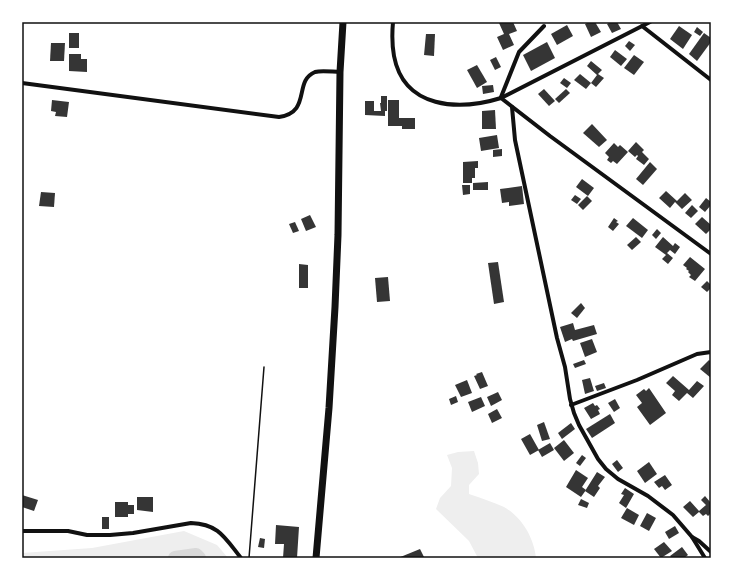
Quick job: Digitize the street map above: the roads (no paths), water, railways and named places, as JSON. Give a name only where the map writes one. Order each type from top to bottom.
[{"type":"main road","points":[[316,558],[330,392],[335,300],[338,235],[340,72],[343,22]]},
{"type":"street","points":[[393,22],[392,47],[396,64],[405,82],[422,98],[436,102],[454,104],[481,102],[501,98],[650,22]]},
{"type":"street","points":[[501,98],[519,52],[544,26]]},
{"type":"street","points":[[642,26],[711,80]]},
{"type":"street","points":[[22,83],[279,117],[293,112],[297,108],[303,88],[310,76],[316,72],[340,72]]},
{"type":"street","points":[[501,98],[711,254]]},
{"type":"street","points":[[512,107],[515,140],[557,338],[565,367],[571,405],[578,425],[594,454],[602,465],[618,479],[664,507],[673,515],[692,537],[705,558]]},
{"type":"street","points":[[571,405],[637,380],[697,354],[711,352]]},
{"type":"street","points":[[22,531],[68,531],[87,535],[110,535],[199,523],[210,526],[218,531],[241,558]]},
{"type":"street","points":[[692,537],[711,552]]},
{"type":"waterway","points":[[175,558],[196,555],[199,558]]}]
